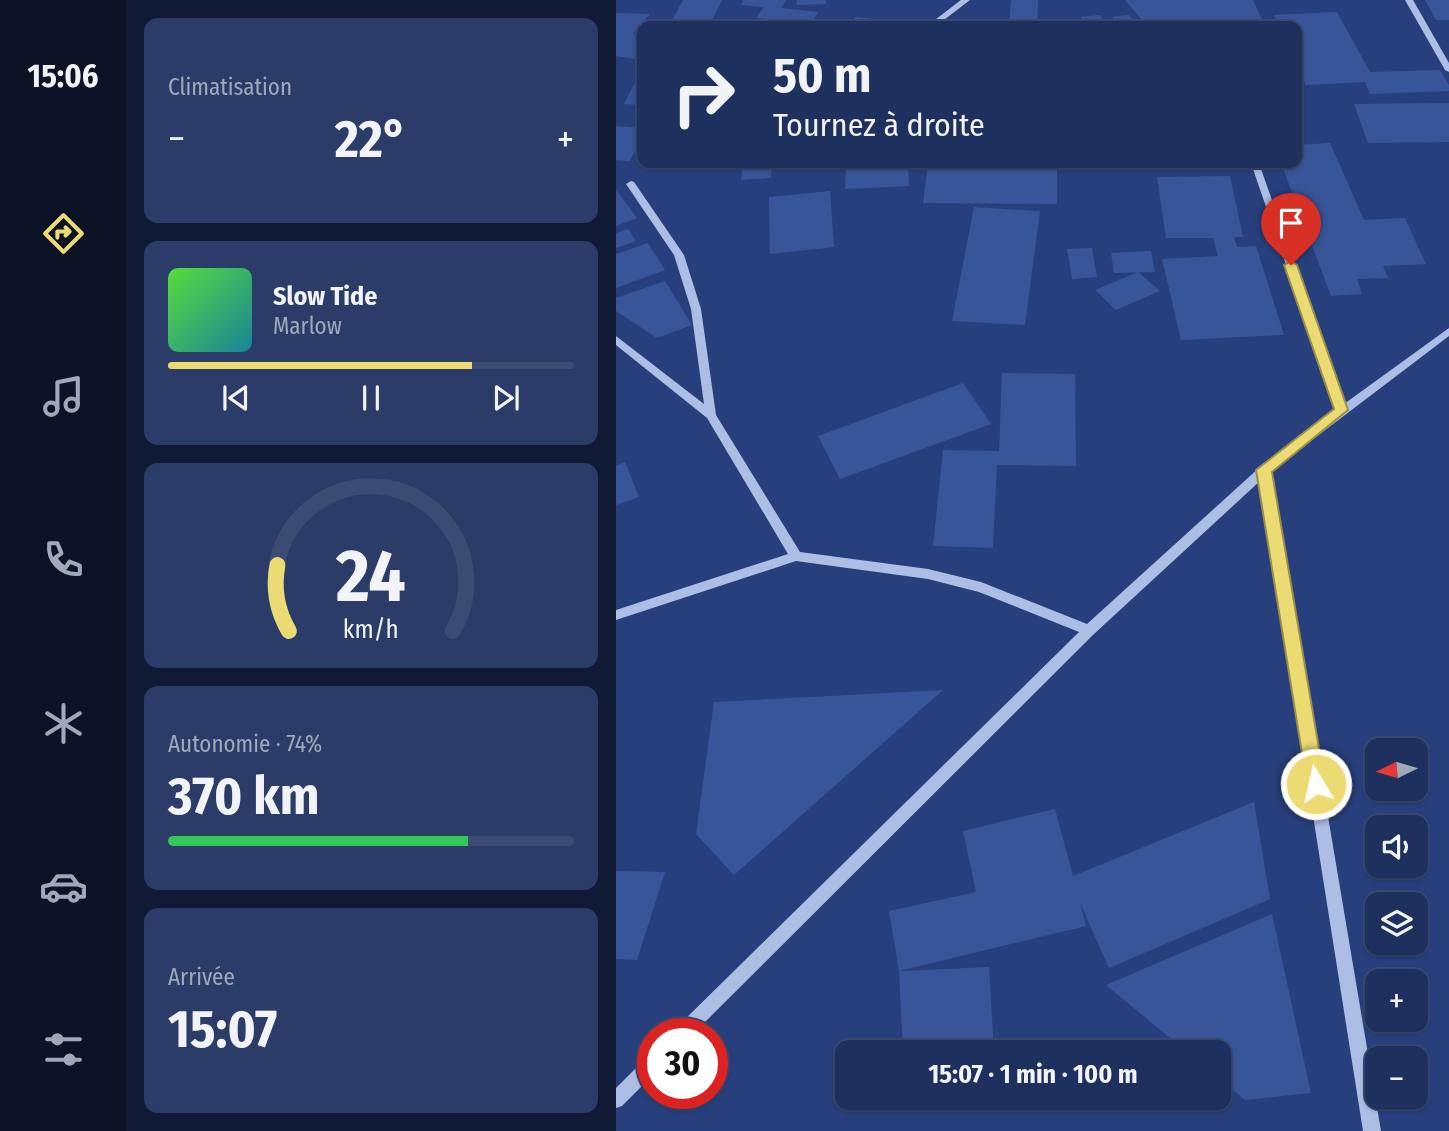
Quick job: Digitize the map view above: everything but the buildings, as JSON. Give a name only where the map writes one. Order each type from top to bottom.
[{"type":"street","points":[[938,21],[966,0]]},
{"type":"street","points":[[1409,0],[1449,70]]},
{"type":"street","points":[[1257,169],[1341,410]]},
{"type":"street","points":[[631,184],[679,255],[696,309],[711,415]]},
{"type":"street","points":[[698,1018],[1089,630],[1264,470],[1449,331]]},
{"type":"street","points":[[616,340],[711,415],[796,556]]},
{"type":"street","points":[[1264,470],[1372,1131]]},
{"type":"street","points":[[616,615],[796,556],[928,574],[981,587],[1089,630]]},
{"type":"street","points":[[616,1100],[637,1079]]},
{"type":"route","points":[[1291,265],[1341,410],[1264,470],[1316,784]]}]
